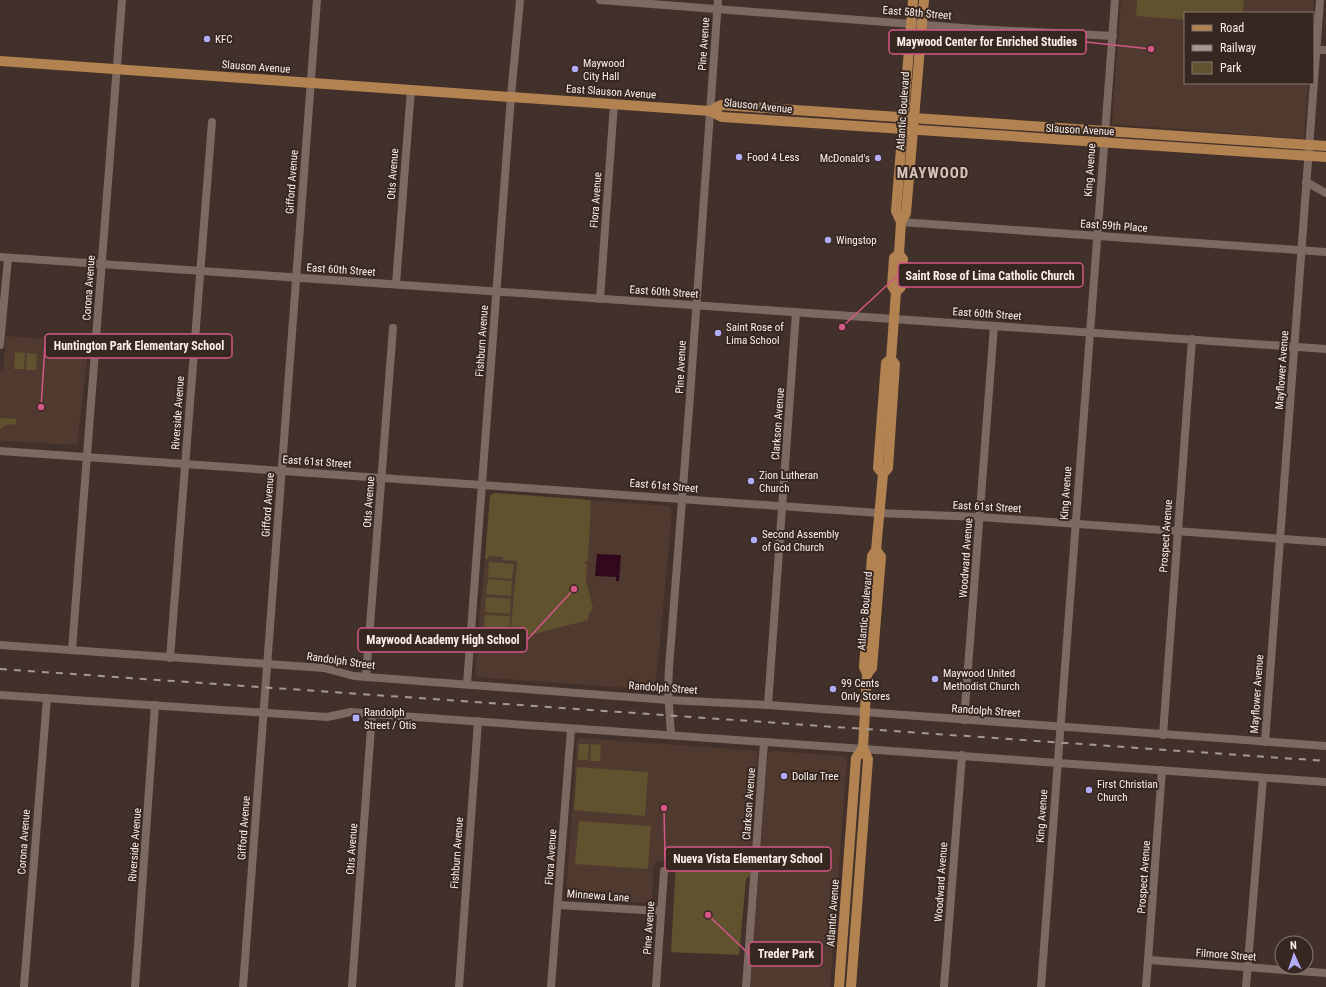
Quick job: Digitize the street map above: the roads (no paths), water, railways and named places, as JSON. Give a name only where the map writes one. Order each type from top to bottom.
[{"type":"main road","name":"Atlantic Boulevard","points":[[901,222],[896,211],[913,0]]},
{"type":"main road","name":"Atlantic Boulevard","points":[[865,715],[867,674],[872,668],[881,557],[876,550],[882,474],[888,468],[895,364],[891,359],[896,292],[892,286],[894,258],[899,254],[901,222],[906,212],[924,0]]},
{"type":"main road","name":"Slauson Avenue","points":[[0,61],[511,96]]},
{"type":"main road","name":"East Slauson Avenue","points":[[511,96],[710,110]]},
{"type":"main road","name":"Slauson Avenue","points":[[710,110],[721,105],[1326,146]]},
{"type":"main road","name":"Slauson Avenue","points":[[710,110],[722,117],[1326,157]]},
{"type":"main road","name":"Atlantic Avenue","points":[[851,987],[868,766],[868,759],[863,748],[865,715]]},
{"type":"main road","name":"Atlantic Avenue","points":[[839,987],[856,758],[863,748]]},
{"type":"street","name":"Corona Avenue","points":[[72,650],[122,0]]},
{"type":"street","name":"Gifford Avenue","points":[[243,987],[317,0]]},
{"type":"street","name":"Fishburn Avenue","points":[[467,684],[511,96],[520,0]]},
{"type":"street","name":"East 58th Street","points":[[600,0],[976,29],[1113,36]]},
{"type":"street","name":"Pine Avenue","points":[[671,735],[668,700],[681,499],[689,410],[718,0]]},
{"type":"street","name":"King Avenue","points":[[1041,987],[1096,236],[1115,0]]},
{"type":"street","name":"Mayflower Avenue","points":[[1314,77],[1320,0]]},
{"type":"street","points":[[1316,50],[1326,50]]},
{"type":"street","name":"Mayflower Avenue","points":[[1265,742],[1313,84]]},
{"type":"street","name":"Otis Avenue","points":[[396,284],[411,89]]},
{"type":"street","name":"Flora Avenue","points":[[600,298],[614,104]]},
{"type":"street","name":"Riverside Avenue","points":[[170,658],[212,122]]},
{"type":"street","points":[[1306,182],[1326,193]]},
{"type":"street","name":"East 59th Place","points":[[901,222],[1326,252]]},
{"type":"street","points":[[0,345],[4,257]]},
{"type":"street","name":"East 60th Street","points":[[4,257],[1326,349]]},
{"type":"street","name":"Clarkson Avenue","points":[[768,705],[796,312]]},
{"type":"street","name":"Woodward Avenue","points":[[964,720],[994,326]]},
{"type":"street","name":"Otis Avenue","points":[[366,677],[393,328]]},
{"type":"street","name":"Prospect Avenue","points":[[1163,735],[1192,340]]},
{"type":"street","name":"East 61st Street","points":[[0,451],[783,505],[879,513],[1075,523],[1326,542]]},
{"type":"street","name":"Randolph Street","points":[[0,645],[324,668],[366,677],[668,700],[768,705],[865,715],[964,720],[1326,746]]},
{"type":"street","points":[[0,695],[327,717],[351,712],[571,729],[863,748],[1326,782]]},
{"type":"street","name":"Corona Avenue","points":[[24,987],[46,698]]},
{"type":"street","name":"Riverside Avenue","points":[[135,987],[155,705]]},
{"type":"street","name":"Otis Avenue","points":[[352,987],[372,714]]},
{"type":"street","name":"Fishburn Avenue","points":[[459,987],[478,722]]},
{"type":"street","name":"Flora Avenue","points":[[551,987],[571,729]]},
{"type":"street","name":"Clarkson Avenue","points":[[746,987],[764,742]]},
{"type":"street","name":"Woodward Avenue","points":[[944,987],[962,755]]},
{"type":"street","name":"Prospect Avenue","points":[[1146,987],[1162,770]]},
{"type":"street","points":[[1246,987],[1263,778]]},
{"type":"street","name":"Pine Avenue","points":[[656,987],[664,872]]},
{"type":"street","name":"Minnewa Lane","points":[[558,905],[661,912]]},
{"type":"street","name":"Filmore Street","points":[[1149,960],[1326,973]]},
{"type":"railway","points":[[0,669],[1326,761]]},
{"type":"place","name":"KFC","points":[[207,39]]},
{"type":"place","name":"Maywood Center for Enriched Studies","points":[[1151,49]]},
{"type":"place","name":"Maywood City Hall","points":[[575,69]]},
{"type":"place","name":"Food 4 Less","points":[[739,157]]},
{"type":"place","name":"McDonald's","points":[[878,158]]},
{"type":"place","name":"Wingstop","points":[[828,240]]},
{"type":"place","name":"Saint Rose of Lima Catholic Church","points":[[842,327]]},
{"type":"place","name":"Saint Rose of Lima School","points":[[718,333]]},
{"type":"place","name":"Huntington Park Elementary School","points":[[41,407]]},
{"type":"place","name":"Zion Lutheran Church","points":[[751,481]]},
{"type":"place","name":"Second Assembly of God Church","points":[[754,540]]},
{"type":"place","name":"Maywood Academy High School","points":[[574,589]]},
{"type":"place","name":"Maywood United Methodist Church","points":[[935,679]]},
{"type":"place","name":"99 Cents Only Stores","points":[[833,689]]},
{"type":"place","name":"Randolph Street / Otis","points":[[356,718]]},
{"type":"place","name":"Dollar Tree","points":[[784,776]]},
{"type":"place","name":"First Christian Church","points":[[1089,790]]},
{"type":"place","name":"Nueva Vista Elementary School","points":[[664,808]]},
{"type":"place","name":"Treder Park","points":[[708,915]]},
{"type":"district","name":"MAYWOOD","points":[[933,173]]}]
